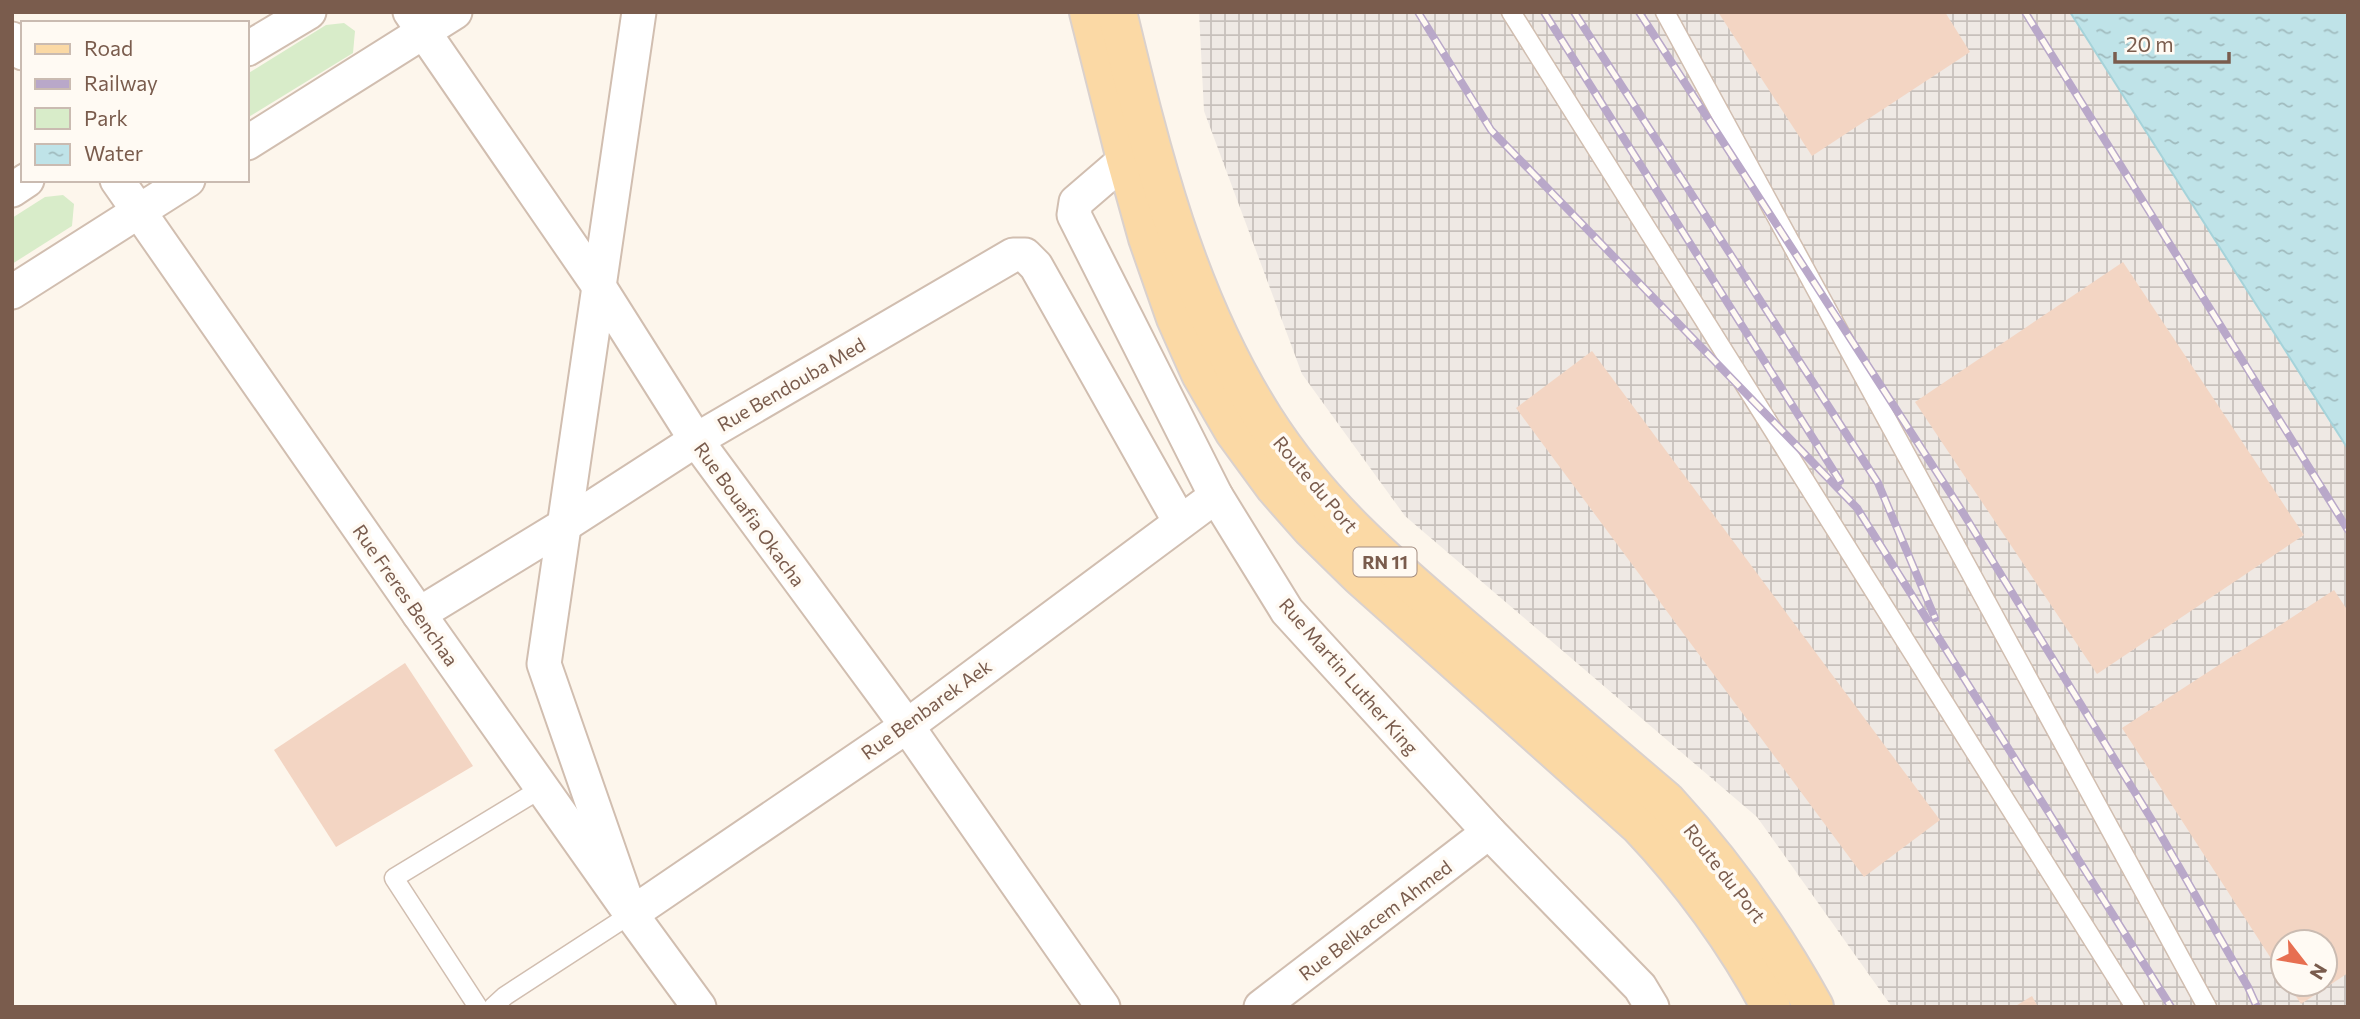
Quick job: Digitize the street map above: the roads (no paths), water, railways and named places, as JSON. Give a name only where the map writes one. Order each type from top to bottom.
[{"type":"main road","name":"Route du Port","points":[[1089,12],[1148,238],[1176,318],[1201,374],[1234,431],[1275,487],[1311,528],[1359,575],[1639,825],[1676,865],[1715,916],[1754,975],[1771,1007]]},
{"type":"main road","name":"Route du Port","points":[[1117,12],[1148,140],[1174,228],[1204,306],[1234,368],[1294,463],[1329,506],[1379,557],[1666,801],[1706,844],[1747,898],[1786,956],[1814,1007]]},
{"type":"street","points":[[248,48],[309,12]]},
{"type":"street","points":[[248,142],[416,22],[455,12]]},
{"type":"street","points":[[631,915],[544,664],[639,12]]},
{"type":"street","name":"Rue Bouafia Okacha","points":[[416,22],[600,288],[696,440],[907,726],[1103,1007]]},
{"type":"street","name":"Rue Martin Luther King","points":[[1126,159],[1076,202],[1074,215],[1216,496],[1287,611],[1489,832],[1640,987],[1651,1007]]},
{"type":"street","name":"Rue Freres Benchaa","points":[[118,182],[542,789],[699,1007]]},
{"type":"street","points":[[12,292],[185,182]]},
{"type":"street","name":"Rue Bendouba Med","points":[[419,614],[696,440],[1013,255],[1025,256],[1036,265],[1180,522]]},
{"type":"street","name":"Rue Benbarek Aek","points":[[631,915],[907,726],[1216,496]]},
{"type":"street","name":"Rue Belkacem Ahmed","points":[[1261,1007],[1489,832]]},
{"type":"lane","points":[[1511,12],[2135,1007]]},
{"type":"lane","points":[[1665,12],[2207,1007]]},
{"type":"lane","points":[[478,1007],[394,878],[542,789]]},
{"type":"lane","points":[[493,1007],[505,996],[631,915]]},
{"type":"water","points":[[2070,12],[2348,12],[2348,449]]},
{"type":"railway","points":[[1418,12],[1491,130],[1857,508],[2171,1007]]},
{"type":"railway","points":[[1544,12],[1840,481]]},
{"type":"railway","points":[[1574,12],[1878,483],[1935,618]]},
{"type":"railway","points":[[1639,12],[1960,508],[2155,825],[2257,1007]]},
{"type":"railway","points":[[2025,12],[2348,530]]}]
